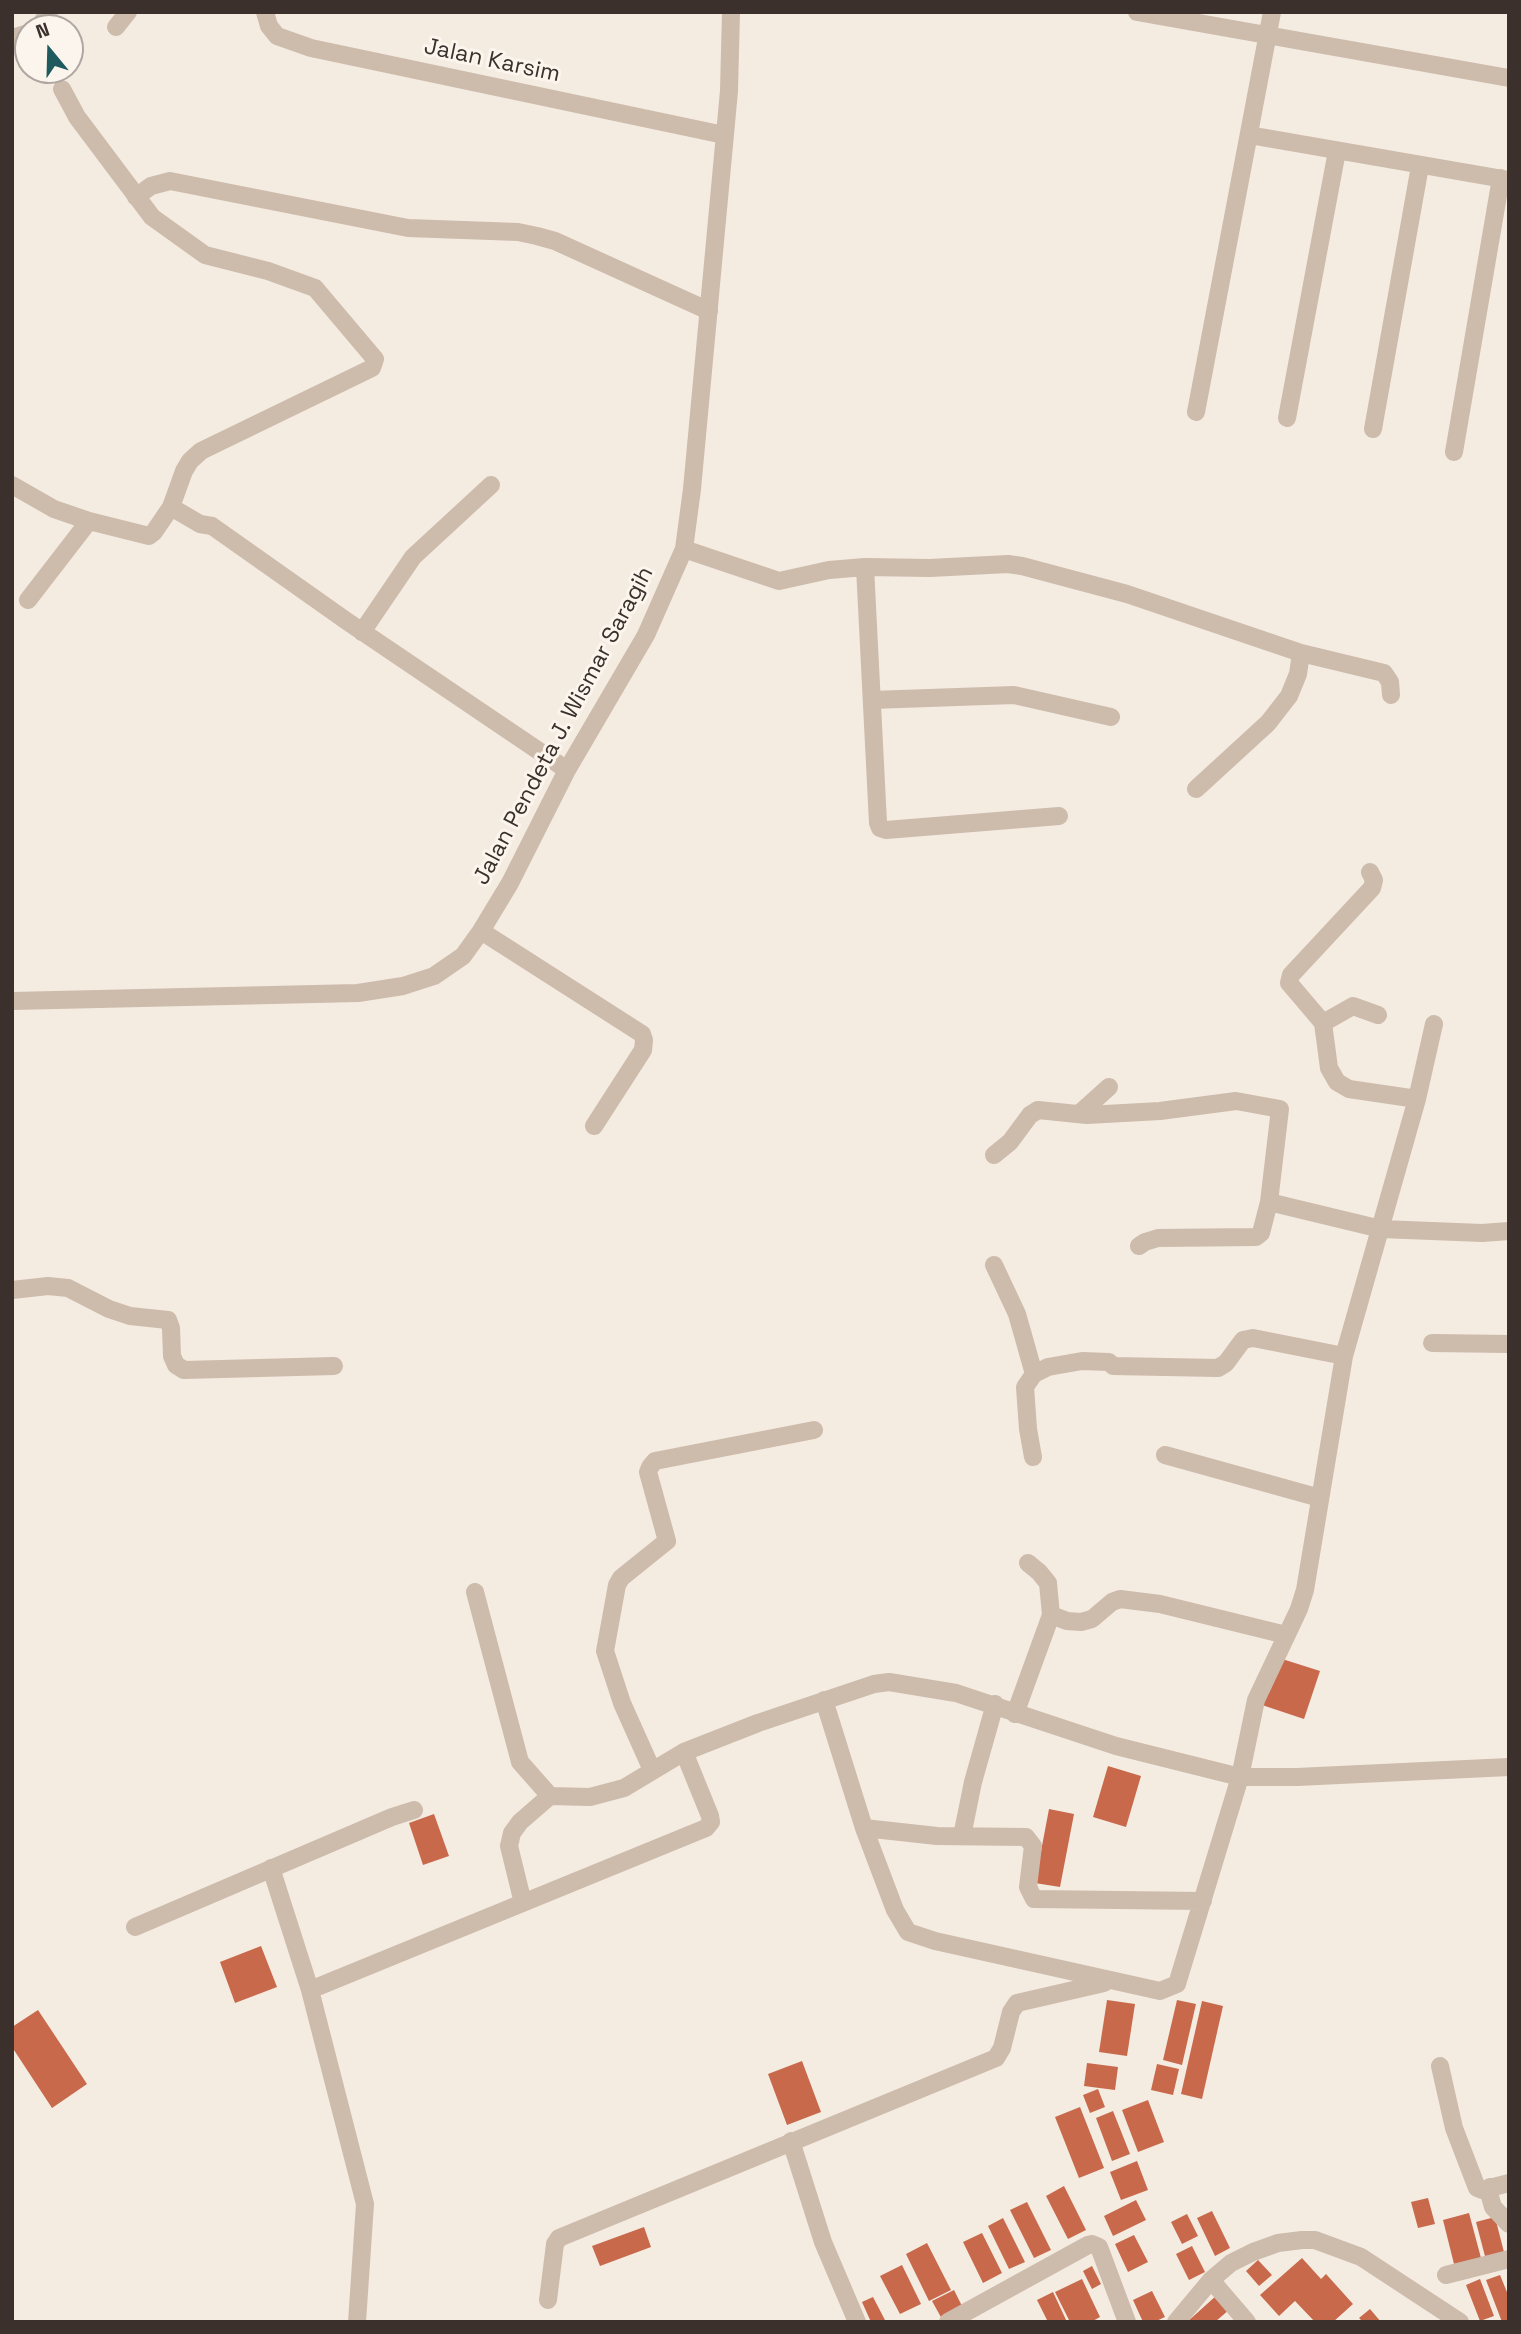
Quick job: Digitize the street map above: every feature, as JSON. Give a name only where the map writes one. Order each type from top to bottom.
[{"type":"street","points":[[116,27],[128,12]]},
{"type":"street","name":"Jalan Karsim","points":[[265,12],[269,26],[277,36],[311,48],[724,135]]},
{"type":"street","name":"Jalan Pendeta J. Wismar Saragih","points":[[12,1001],[358,993],[403,986],[434,975],[463,956],[510,883],[567,770],[646,635],[684,549],[729,91],[732,12]]},
{"type":"street","points":[[1137,12],[1509,78]]},
{"type":"street","points":[[1196,412],[1272,12]]},
{"type":"street","points":[[12,485],[54,509],[149,536],[171,507],[190,461],[201,451],[372,368],[375,359],[315,288],[268,271],[205,255],[152,217],[77,117],[62,89]]},
{"type":"street","points":[[1249,135],[1505,179],[1454,452]]},
{"type":"street","points":[[1287,418],[1337,151]]},
{"type":"street","points":[[1374,429],[1420,166]]},
{"type":"street","points":[[136,197],[151,186],[170,180],[408,228],[518,232],[555,241],[709,311]]},
{"type":"street","points":[[362,632],[413,557],[491,485]]},
{"type":"street","points":[[171,507],[200,524],[215,528],[362,632],[567,770]]},
{"type":"street","points":[[28,600],[89,521]]},
{"type":"street","points":[[684,549],[779,581],[829,570],[864,567],[1022,566],[1127,594],[1301,653],[1384,673],[1390,682],[1391,695]]},
{"type":"street","points":[[864,567],[880,828],[886,830],[1059,816]]},
{"type":"street","points":[[1196,789],[1268,723],[1289,696],[1298,674],[1301,653]]},
{"type":"street","points":[[872,700],[1014,695],[1111,717]]},
{"type":"street","points":[[1370,872],[1374,880],[1372,888],[1289,980],[1290,987],[1322,1023],[1329,1068],[1337,1082],[1349,1089],[1418,1099]]},
{"type":"street","points":[[481,931],[642,1034],[643,1051],[594,1126]]},
{"type":"street","points":[[1322,1023],[1353,1006],[1378,1015]]},
{"type":"street","points":[[824,1700],[863,1828],[895,1910],[908,1932],[935,1941],[1160,1991],[1177,1984],[1240,1777],[1256,1700],[1305,1590],[1344,1356],[1418,1099],[1434,1024]]},
{"type":"street","points":[[1079,1114],[1110,1087]]},
{"type":"street","points":[[994,1155],[1010,1142],[1034,1112],[1041,1110],[1079,1114],[1160,1111],[1236,1101],[1280,1109],[1263,1231],[1256,1237],[1158,1238],[1139,1246]]},
{"type":"street","points":[[1269,1202],[1381,1229],[1482,1233],[1509,1231]]},
{"type":"street","points":[[994,1265],[1017,1314],[1034,1374]]},
{"type":"street","points":[[12,1290],[48,1286],[68,1288],[108,1309],[130,1316],[168,1320],[172,1356],[176,1365],[184,1370],[334,1366]]},
{"type":"street","points":[[1033,1457],[1025,1387],[1034,1374],[1048,1367],[1082,1361],[1109,1362],[1113,1366],[1218,1368],[1226,1363],[1243,1340],[1248,1338],[1344,1356]]},
{"type":"street","points":[[1432,1343],[1509,1345]]},
{"type":"street","points":[[652,1770],[622,1703],[605,1651],[617,1585],[621,1578],[667,1541],[648,1472],[650,1467],[655,1461],[814,1430]]},
{"type":"street","points":[[1165,1455],[1320,1498]]},
{"type":"street","points":[[1015,1714],[1051,1615],[1048,1583],[1028,1563]]},
{"type":"street","points":[[475,1592],[520,1762],[550,1796]]},
{"type":"street","points":[[1051,1615],[1067,1621],[1081,1622],[1092,1619],[1120,1599],[1160,1604],[1286,1635]]},
{"type":"street","points":[[523,1903],[509,1846],[512,1833],[520,1822],[550,1796],[590,1797],[624,1788],[684,1752],[874,1684],[889,1682],[956,1693],[1116,1746],[1240,1777],[1334,1776],[1509,1767]]},
{"type":"street","points":[[962,1836],[973,1782],[995,1704]]},
{"type":"street","points":[[310,1990],[709,1826],[710,1816],[684,1752]]},
{"type":"street","points":[[135,1927],[392,1817],[415,1810]]},
{"type":"street","points":[[863,1828],[937,1836],[1026,1837],[1033,1846],[1028,1887],[1034,1899],[1203,1901]]},
{"type":"street","points":[[271,1868],[310,1990],[365,2204],[357,2322]]},
{"type":"street","points":[[548,2300],[555,2244],[559,2238],[996,2058],[1002,2048],[1011,2012],[1017,2003],[1111,1981]]},
{"type":"street","points":[[1440,2066],[1454,2128],[1475,2183],[1482,2190],[1509,2183]]},
{"type":"street","points":[[791,2141],[823,2242],[857,2322]]},
{"type":"street","points":[[1490,2187],[1493,2207],[1509,2224]]},
{"type":"street","points":[[1176,2322],[1212,2280],[1231,2263],[1278,2243],[1315,2240],[1361,2257],[1460,2322]]},
{"type":"street","points":[[948,2322],[1093,2244],[1099,2248],[1127,2322]]},
{"type":"street","points":[[1446,2275],[1509,2259]]},
{"type":"street","points":[[1212,2280],[1247,2322]]},
{"type":"building","points":[[1279,1658],[1320,1671],[1304,1719],[1262,1705]]},
{"type":"building","points":[[1108,1766],[1141,1776],[1126,1827],[1093,1817]]},
{"type":"building","points":[[1049,1809],[1074,1814],[1060,1887],[1035,1883]]},
{"type":"building","points":[[434,1814],[449,1856],[423,1865],[409,1823]]},
{"type":"building","points":[[261,1946],[277,1987],[235,2003],[220,1962]]},
{"type":"building","points":[[1107,2000],[1135,2004],[1127,2056],[1099,2052]]},
{"type":"building","points":[[1177,2000],[1196,2004],[1182,2065],[1163,2060]]},
{"type":"building","points":[[1202,2001],[1223,2006],[1202,2099],[1181,2094]]},
{"type":"building","points":[[38,2010],[87,2084],[52,2108],[12,2047],[12,2027]]},
{"type":"building","points":[[802,2061],[821,2112],[787,2125],[768,2074]]},
{"type":"building","points":[[1087,2063],[1118,2067],[1115,2090],[1084,2086]]},
{"type":"building","points":[[1157,2064],[1179,2069],[1173,2095],[1151,2090]]},
{"type":"building","points":[[1098,2089],[1105,2107],[1090,2113],[1083,2095]]},
{"type":"building","points":[[1148,2100],[1164,2142],[1138,2152],[1122,2110]]},
{"type":"building","points":[[1080,2107],[1104,2168],[1079,2178],[1055,2117]]},
{"type":"building","points":[[1113,2111],[1130,2154],[1112,2161],[1096,2118]]},
{"type":"building","points":[[1137,2161],[1148,2190],[1121,2200],[1110,2172]]},
{"type":"building","points":[[1064,2186],[1086,2230],[1068,2239],[1046,2196]]},
{"type":"building","points":[[1428,2198],[1435,2224],[1418,2228],[1411,2202]]},
{"type":"building","points":[[1136,2200],[1146,2220],[1113,2236],[1104,2216]]},
{"type":"building","points":[[1027,2202],[1051,2250],[1034,2258],[1010,2210]]},
{"type":"building","points":[[1212,2211],[1230,2248],[1215,2256],[1197,2218]]},
{"type":"building","points":[[1469,2213],[1481,2258],[1454,2264],[1443,2220]]},
{"type":"building","points":[[1187,2214],[1198,2236],[1182,2244],[1171,2222]]},
{"type":"building","points":[[1495,2217],[1505,2256],[1486,2260],[1476,2222]]},
{"type":"building","points":[[1003,2218],[1025,2262],[1009,2269],[988,2226]]},
{"type":"building","points":[[644,2227],[651,2247],[600,2266],[592,2246]]},
{"type":"building","points":[[982,2233],[1002,2273],[983,2283],[963,2242]]},
{"type":"building","points":[[1134,2235],[1148,2262],[1128,2272],[1115,2244]]},
{"type":"building","points":[[927,2243],[951,2290],[929,2301],[906,2254]]},
{"type":"building","points":[[1192,2246],[1205,2272],[1189,2280],[1176,2254]]},
{"type":"building","points":[[1302,2258],[1321,2279],[1326,2274],[1353,2304],[1333,2322],[1315,2322],[1295,2301],[1279,2316],[1260,2295]]},
{"type":"building","points":[[1258,2260],[1272,2275],[1259,2286],[1246,2271]]},
{"type":"building","points":[[902,2265],[921,2304],[900,2314],[880,2276]]},
{"type":"building","points":[[1092,2266],[1101,2284],[1092,2289],[1083,2271]]},
{"type":"building","points":[[1500,2275],[1509,2297],[1509,2322],[1502,2322],[1486,2280]]},
{"type":"building","points":[[1082,2279],[1100,2317],[1091,2322],[1070,2322],[1055,2292]]},
{"type":"building","points":[[1480,2279],[1494,2316],[1480,2321],[1466,2285]]},
{"type":"building","points":[[954,2290],[963,2308],[942,2319],[932,2301]]},
{"type":"building","points":[[1152,2291],[1165,2317],[1154,2322],[1143,2322],[1133,2300]]},
{"type":"building","points":[[1053,2292],[1067,2322],[1048,2322],[1037,2300]]},
{"type":"building","points":[[1217,2295],[1230,2309],[1215,2322],[1187,2322]]},
{"type":"building","points":[[873,2297],[886,2322],[871,2322],[862,2302]]},
{"type":"building","points":[[1370,2309],[1381,2322],[1363,2322],[1359,2318]]}]
